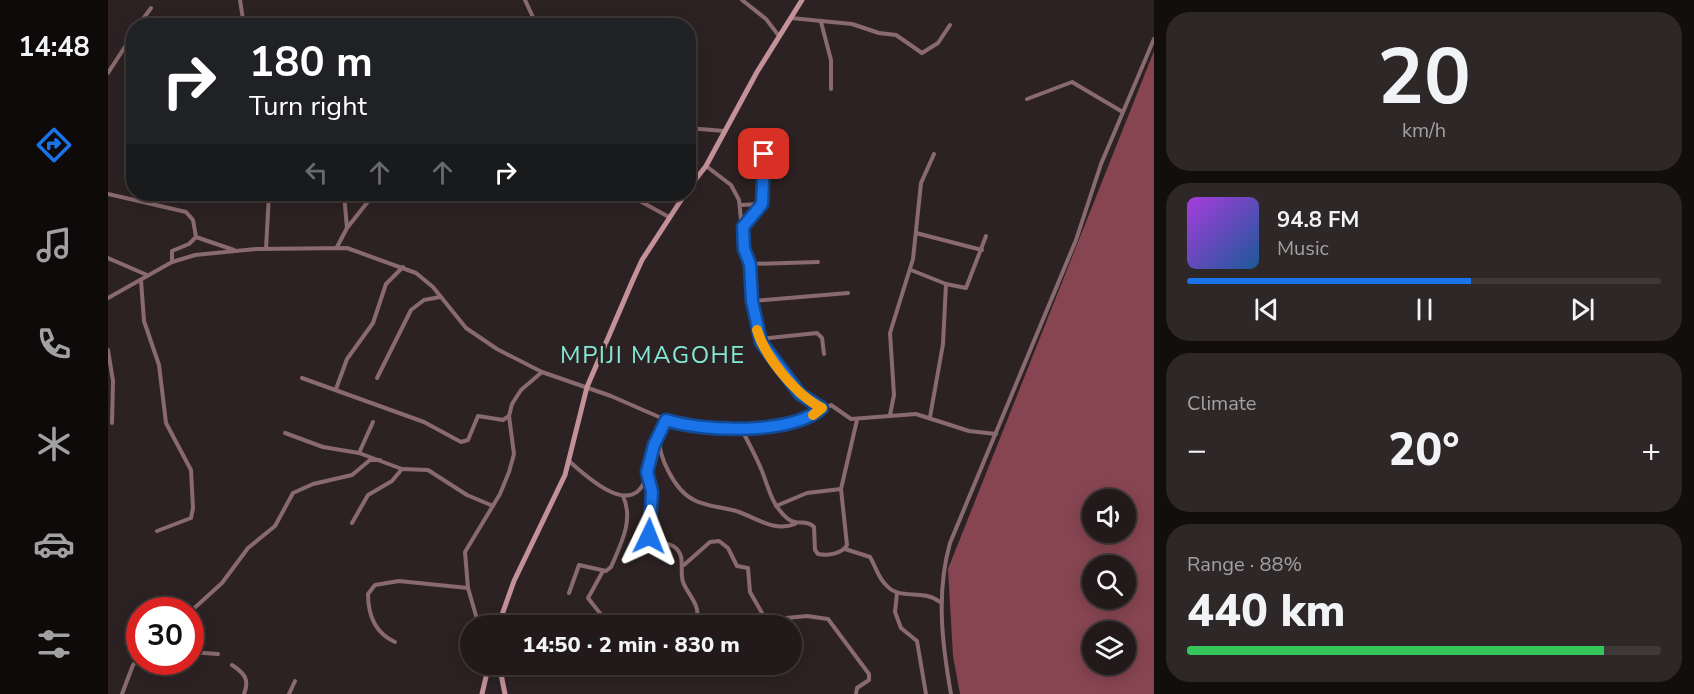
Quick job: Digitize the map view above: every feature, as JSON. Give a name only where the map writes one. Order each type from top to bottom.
[{"type":"street","points":[[240,0],[243,18]]},
{"type":"street","points":[[525,0],[534,18]]},
{"type":"street","points":[[529,7],[531,0]]},
{"type":"street","points":[[742,0],[766,19],[780,36]]},
{"type":"street","points":[[696,179],[706,166],[724,131],[802,0]]},
{"type":"street","points":[[143,18],[150,8]]},
{"type":"street","points":[[791,18],[852,24],[896,35],[922,53],[938,43],[950,25]]},
{"type":"street","points":[[821,22],[831,60],[831,89]]},
{"type":"street","points":[[951,694],[940,602],[944,567],[950,543],[1076,240],[1122,111],[1154,39]]},
{"type":"street","points":[[108,73],[126,45]]},
{"type":"street","points":[[1027,99],[1072,82],[1116,105],[1122,111]]},
{"type":"street","points":[[696,129],[724,131]]},
{"type":"street","points":[[743,227],[762,204],[762,160],[772,138]]},
{"type":"street","points":[[890,415],[894,396],[890,333],[911,270],[921,183],[934,154]]},
{"type":"street","points":[[706,166],[731,184],[741,205],[744,249],[750,264],[752,301],[760,339],[800,394],[822,408]]},
{"type":"street","points":[[108,194],[126,198]]},
{"type":"street","points":[[138,201],[186,212],[193,220],[196,237]]},
{"type":"street","points":[[266,249],[269,201]]},
{"type":"street","points":[[345,201],[347,228]]},
{"type":"street","points":[[336,247],[347,228],[368,201]]},
{"type":"street","points":[[640,201],[669,217]]},
{"type":"street","points":[[502,615],[514,581],[548,513],[569,460],[587,387],[637,271],[680,201]]},
{"type":"street","points":[[741,205],[762,204]]},
{"type":"street","points":[[916,233],[982,250]]},
{"type":"street","points":[[911,270],[946,284],[966,288],[986,236]]},
{"type":"street","points":[[196,237],[235,250]]},
{"type":"street","points":[[172,262],[172,251],[189,244],[196,237]]},
{"type":"street","points":[[108,298],[172,262],[195,255],[235,250],[336,247],[357,249],[404,267],[425,279],[455,317],[475,335],[542,372],[587,387],[666,420],[698,427],[741,428],[804,420],[822,408],[834,406],[846,417],[857,420],[905,414],[930,417],[969,431],[996,434]]},
{"type":"street","points":[[108,258],[148,276]]},
{"type":"street","points":[[750,264],[818,262]]},
{"type":"street","points":[[336,390],[347,359],[373,323],[386,284],[404,267]]},
{"type":"street","points":[[141,280],[144,321],[159,365],[166,423],[192,476],[191,518],[157,531]]},
{"type":"street","points":[[930,417],[943,344],[946,284]]},
{"type":"street","points":[[752,301],[848,294]]},
{"type":"street","points":[[377,378],[411,310],[424,300],[440,297]]},
{"type":"street","points":[[760,339],[817,333],[822,338],[824,354]]},
{"type":"street","points":[[108,350],[112,381],[112,423]]},
{"type":"street","points":[[476,615],[464,563],[466,547],[493,506],[505,482],[514,454],[509,416],[515,398],[542,372]]},
{"type":"street","points":[[302,378],[424,422],[464,443],[468,440],[478,416],[503,420],[509,416]]},
{"type":"street","points":[[569,460],[600,486],[623,496],[639,489],[646,477],[659,433],[666,420]]},
{"type":"street","points":[[845,549],[848,541],[842,489],[857,420]]},
{"type":"street","points":[[359,453],[373,422]]},
{"type":"street","points":[[741,428],[760,468],[768,493],[786,517],[796,523]]},
{"type":"street","points":[[285,433],[323,447],[359,453],[402,469],[428,470],[467,495],[493,506]]},
{"type":"street","points":[[659,433],[659,448],[663,461],[688,496],[702,503],[738,512],[768,525],[783,527],[796,523],[807,523],[814,527],[815,550],[818,554],[825,555],[845,549],[870,557],[881,579],[897,593],[927,594],[940,602]]},
{"type":"street","points":[[204,599],[222,583],[248,548],[275,526],[292,493],[313,484],[352,475],[370,460],[381,460]]},
{"type":"street","points":[[352,523],[368,495],[392,481],[402,469]]},
{"type":"street","points":[[646,477],[652,492],[649,512],[650,539],[672,546],[684,566],[683,582],[698,615]]},
{"type":"street","points":[[776,506],[807,493],[842,489]]},
{"type":"street","points":[[601,615],[588,598],[603,571],[611,567],[626,530],[628,511],[623,496]]},
{"type":"street","points":[[684,566],[715,540],[724,544],[737,567],[748,568],[750,592],[766,620],[819,616],[832,623],[869,675],[868,682],[851,694]]},
{"type":"street","points":[[569,592],[579,565],[603,571]]},
{"type":"street","points":[[399,581],[403,576]]},
{"type":"street","points":[[395,642],[386,638],[373,623],[368,594],[379,583],[399,581],[468,588]]},
{"type":"street","points":[[897,593],[895,612],[901,628],[917,641],[926,694]]},
{"type":"street","points":[[204,653],[218,654]]},
{"type":"street","points":[[232,665],[245,675],[248,683],[244,694]]},
{"type":"street","points":[[122,694],[129,675]]},
{"type":"street","points":[[482,694],[486,675]]},
{"type":"street","points":[[501,675],[505,694]]},
{"type":"street","points":[[289,694],[295,681]]},
{"type":"shaded area","points":[[1154,51],[1154,694],[960,694],[953,656],[948,569]]},
{"type":"slow traffic","points":[[757,330],[766,350],[794,387],[806,400],[822,408],[813,415]]},
{"type":"district","name":"MPIJI MAGOHE","points":[[653,355]]},
{"type":"route","points":[[649,536],[652,492],[650,482],[646,477],[654,445],[666,420],[698,427],[741,428],[804,420],[822,408],[806,400],[794,387],[761,342],[755,320],[750,264],[744,249],[743,227],[762,204],[764,154]]}]
